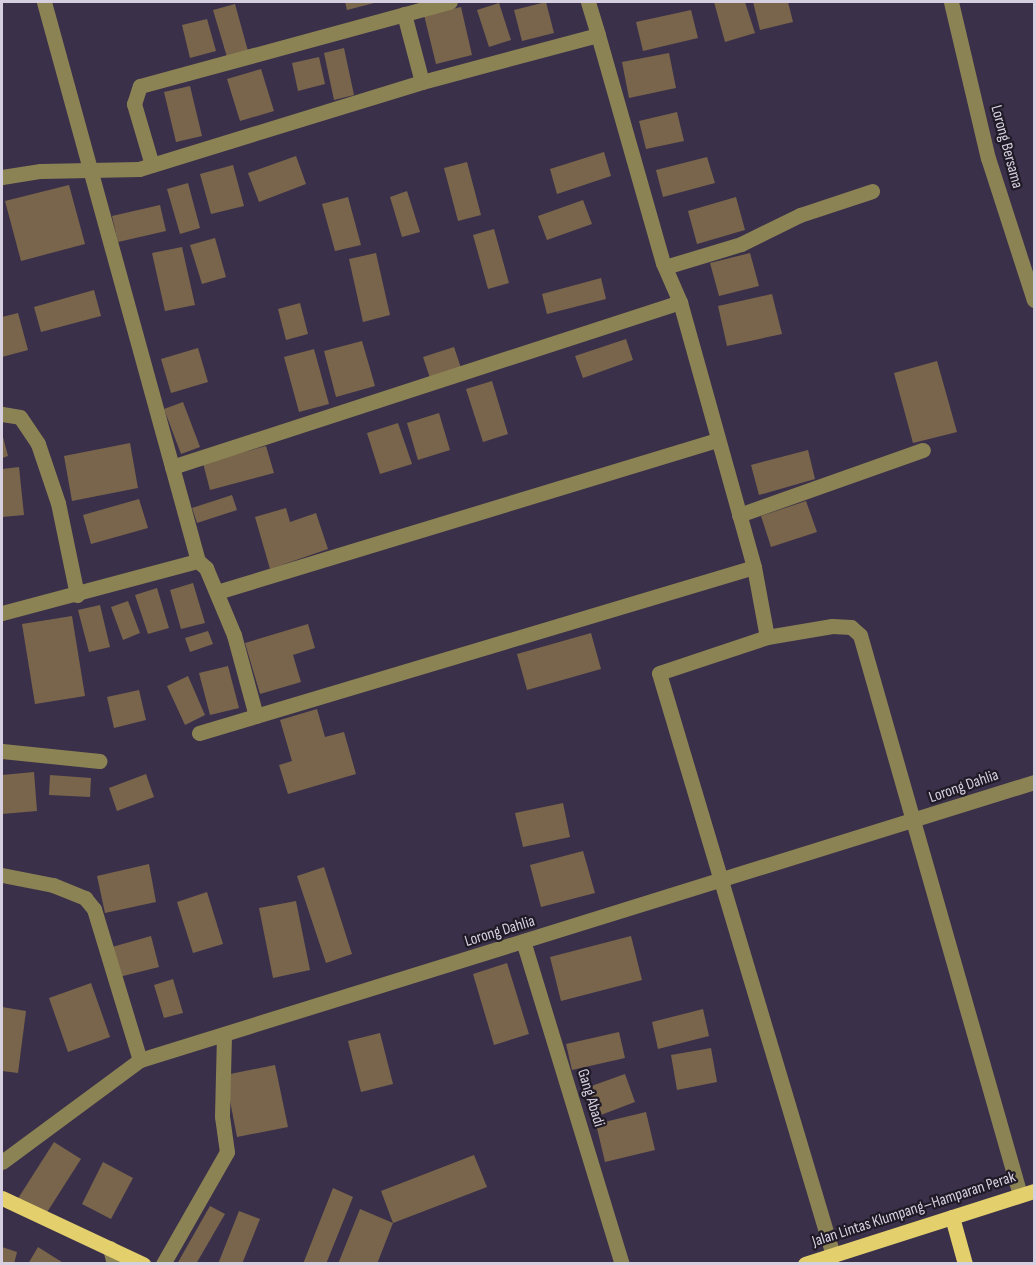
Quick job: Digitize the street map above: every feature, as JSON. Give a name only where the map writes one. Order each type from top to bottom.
[{"type":"main road","name":"Jalan Lintas Klumpang–Hamparan Perak","points":[[804,1263],[1027,1193]]},
{"type":"main road","points":[[2,1198],[143,1263]]},
{"type":"main road","points":[[952,1217],[965,1263]]},
{"type":"street","points":[[44,2],[198,561],[217,592],[256,716]]},
{"type":"street","points":[[152,165],[134,104],[140,86],[450,2]]},
{"type":"street","points":[[588,2],[665,267],[680,302],[754,567],[767,637]]},
{"type":"street","name":"Lorong Bersama","points":[[951,2],[988,158],[1035,300]]},
{"type":"street","points":[[404,14],[422,82]]},
{"type":"street","points":[[2,177],[152,165],[422,82],[598,35]]},
{"type":"street","points":[[665,267],[741,244],[800,215],[872,191]]},
{"type":"street","points":[[172,467],[680,302]]},
{"type":"street","points":[[2,414],[20,417],[38,444],[58,502],[77,595]]},
{"type":"street","points":[[217,592],[717,440]]},
{"type":"street","points":[[739,515],[922,450]]},
{"type":"street","points":[[2,613],[77,595],[198,561]]},
{"type":"street","points":[[199,733],[754,567]]},
{"type":"street","points":[[833,1255],[718,880],[658,673],[767,637],[832,626],[851,627],[860,635],[913,824],[1027,1193]]},
{"type":"street","points":[[2,751],[99,761]]},
{"type":"street","name":"Lorong Dahlia","points":[[2,1162],[140,1060],[524,944],[718,880],[913,824],[1035,782]]},
{"type":"street","points":[[2,875],[53,885],[85,898],[93,909],[140,1060]]},
{"type":"street","name":"Gang Abadi","points":[[524,944],[622,1263]]},
{"type":"street","points":[[163,1263],[227,1152],[222,1116],[225,1035]]},
{"type":"street","points":[[110,1248],[114,1263]]},
{"type":"building","points":[[345,2],[378,2],[347,10]]},
{"type":"building","points":[[546,2],[554,33],[522,41],[514,10]]},
{"type":"building","points":[[714,2],[745,2],[755,33],[725,42]]},
{"type":"building","points":[[753,2],[788,2],[793,22],[760,30]]},
{"type":"building","points":[[499,3],[511,40],[489,47],[477,10]]},
{"type":"building","points":[[235,4],[248,51],[227,57],[213,10]]},
{"type":"building","points":[[461,7],[472,55],[436,64],[424,15]]},
{"type":"building","points":[[691,10],[698,38],[643,51],[636,22]]},
{"type":"building","points":[[207,19],[216,51],[190,58],[182,25]]},
{"type":"building","points":[[344,48],[354,95],[334,100],[324,53]]},
{"type":"building","points":[[669,53],[676,88],[629,98],[622,62]]},
{"type":"building","points":[[319,57],[325,84],[298,91],[292,63]]},
{"type":"building","points":[[261,69],[274,111],[240,121],[227,79]]},
{"type":"building","points":[[190,86],[202,136],[176,142],[164,92]]},
{"type":"building","points":[[677,112],[684,141],[646,149],[639,121]]},
{"type":"building","points":[[604,152],[611,176],[557,194],[550,169]]},
{"type":"building","points":[[296,156],[306,184],[259,202],[248,173]]},
{"type":"building","points":[[707,157],[715,183],[663,197],[656,170]]},
{"type":"building","points":[[467,162],[481,215],[458,221],[444,168]]},
{"type":"building","points":[[233,165],[244,206],[211,214],[200,174]]},
{"type":"building","points":[[188,183],[200,228],[180,234],[167,189]]},
{"type":"building","points":[[69,185],[85,244],[21,261],[5,201]]},
{"type":"building","points":[[407,191],[420,232],[402,237],[390,197]]},
{"type":"building","points":[[348,197],[361,245],[335,251],[322,204]]},
{"type":"building","points":[[736,197],[745,230],[697,244],[688,211]]},
{"type":"building","points":[[583,200],[592,224],[547,240],[538,216]]},
{"type":"building","points":[[160,205],[166,231],[118,242],[112,216]]},
{"type":"building","points":[[494,229],[509,283],[488,289],[473,235]]},
{"type":"building","points":[[215,238],[226,277],[202,284],[190,245]]},
{"type":"building","points":[[182,247],[195,305],[165,311],[152,253]]},
{"type":"building","points":[[376,253],[390,315],[363,322],[349,259]]},
{"type":"building","points":[[750,253],[759,286],[719,296],[710,263]]},
{"type":"building","points":[[601,278],[606,299],[547,314],[542,294]]},
{"type":"building","points":[[94,290],[101,316],[41,332],[34,307]]},
{"type":"building","points":[[772,294],[782,334],[727,346],[718,306]]},
{"type":"building","points":[[300,303],[308,334],[286,340],[278,309]]},
{"type":"building","points":[[18,313],[28,350],[2,357],[2,317]]},
{"type":"building","points":[[626,339],[633,360],[583,378],[575,356]]},
{"type":"building","points":[[362,341],[375,386],[336,397],[324,351]]},
{"type":"building","points":[[454,347],[461,368],[430,378],[423,357]]},
{"type":"building","points":[[198,348],[208,382],[171,393],[161,359]]},
{"type":"building","points":[[314,349],[329,404],[299,412],[284,357]]},
{"type":"building","points":[[937,361],[957,432],[913,443],[894,373]]},
{"type":"building","points":[[492,381],[508,434],[483,442],[466,389]]},
{"type":"building","points":[[183,402],[200,447],[181,454],[164,409]]},
{"type":"building","points":[[439,413],[450,450],[418,460],[407,423]]},
{"type":"building","points":[[398,423],[412,464],[380,474],[367,433]]},
{"type":"building","points":[[2,433],[8,456],[2,458]]},
{"type":"building","points":[[130,443],[138,488],[72,501],[64,456]]},
{"type":"building","points":[[266,446],[274,473],[210,490],[203,463]]},
{"type":"building","points":[[808,450],[815,479],[759,495],[751,465]]},
{"type":"building","points":[[19,467],[24,515],[2,517],[2,469]]},
{"type":"building","points":[[232,495],[237,510],[197,523],[192,508]]},
{"type":"building","points":[[139,499],[148,528],[91,544],[83,515]]},
{"type":"building","points":[[806,501],[817,532],[771,547],[761,516]]},
{"type":"building","points":[[286,508],[290,522],[316,513],[328,549],[270,569],[255,517]]},
{"type":"building","points":[[193,583],[205,623],[181,629],[170,590]]},
{"type":"building","points":[[157,588],[169,628],[148,634],[135,595]]},
{"type":"building","points":[[128,601],[140,633],[123,640],[111,607]]},
{"type":"building","points":[[100,605],[110,647],[89,652],[78,610]]},
{"type":"building","points":[[72,616],[85,696],[35,704],[22,624]]},
{"type":"building","points":[[308,624],[315,648],[293,655],[301,682],[260,694],[245,643]]},
{"type":"building","points":[[208,631],[213,644],[190,652],[185,638]]},
{"type":"building","points":[[591,633],[601,669],[527,690],[517,654]]},
{"type":"building","points":[[228,666],[239,708],[210,715],[199,673]]},
{"type":"building","points":[[188,676],[205,715],[185,725],[167,686]]},
{"type":"building","points":[[139,690],[146,720],[114,728],[107,697]]},
{"type":"building","points":[[317,709],[325,737],[344,732],[356,774],[288,794],[279,765],[292,761],[280,720]]},
{"type":"building","points":[[34,772],[37,811],[2,814],[2,775]]},
{"type":"building","points":[[146,774],[154,797],[117,811],[109,788]]},
{"type":"building","points":[[50,775],[91,778],[90,797],[49,795]]},
{"type":"building","points":[[563,803],[570,837],[523,847],[515,813]]},
{"type":"building","points":[[583,851],[595,893],[541,907],[530,865]]},
{"type":"building","points":[[149,864],[156,902],[105,913],[97,876]]},
{"type":"building","points":[[324,867],[352,954],[326,963],[297,876]]},
{"type":"building","points":[[207,892],[223,944],[193,953],[177,902]]},
{"type":"building","points":[[296,901],[310,970],[273,978],[259,908]]},
{"type":"building","points":[[151,936],[159,967],[119,977],[112,947]]},
{"type":"building","points":[[631,936],[642,980],[561,1001],[550,957]]},
{"type":"building","points":[[507,963],[529,1034],[494,1045],[473,974]]},
{"type":"building","points":[[173,979],[183,1013],[164,1018],[154,985]]},
{"type":"building","points":[[91,983],[110,1037],[68,1052],[49,998]]},
{"type":"building","points":[[2,1007],[26,1011],[18,1073],[2,1071]]},
{"type":"building","points":[[703,1009],[709,1036],[658,1049],[652,1022]]},
{"type":"building","points":[[619,1032],[625,1058],[572,1070],[566,1044]]},
{"type":"building","points":[[380,1033],[393,1084],[361,1092],[348,1041]]},
{"type":"building","points":[[711,1048],[717,1082],[677,1090],[671,1055]]},
{"type":"building","points":[[275,1065],[288,1127],[237,1137],[225,1075]]},
{"type":"building","points":[[625,1074],[635,1102],[593,1118],[583,1089]]},
{"type":"building","points":[[646,1112],[655,1150],[605,1162],[596,1124]]},
{"type":"building","points":[[54,1142],[81,1159],[44,1217],[17,1200]]},
{"type":"building","points":[[474,1155],[487,1187],[393,1223],[381,1191]]},
{"type":"building","points":[[103,1162],[133,1178],[111,1219],[82,1204]]},
{"type":"building","points":[[333,1188],[353,1197],[326,1264],[303,1264]]},
{"type":"building","points":[[210,1206],[225,1214],[196,1264],[177,1264]]},
{"type":"building","points":[[360,1209],[393,1223],[377,1264],[338,1264]]},
{"type":"building","points":[[239,1211],[260,1219],[242,1264],[218,1264]]},
{"type":"building","points":[[2,1247],[17,1252],[14,1264],[2,1264]]},
{"type":"building","points":[[38,1247],[65,1264],[28,1264]]}]
